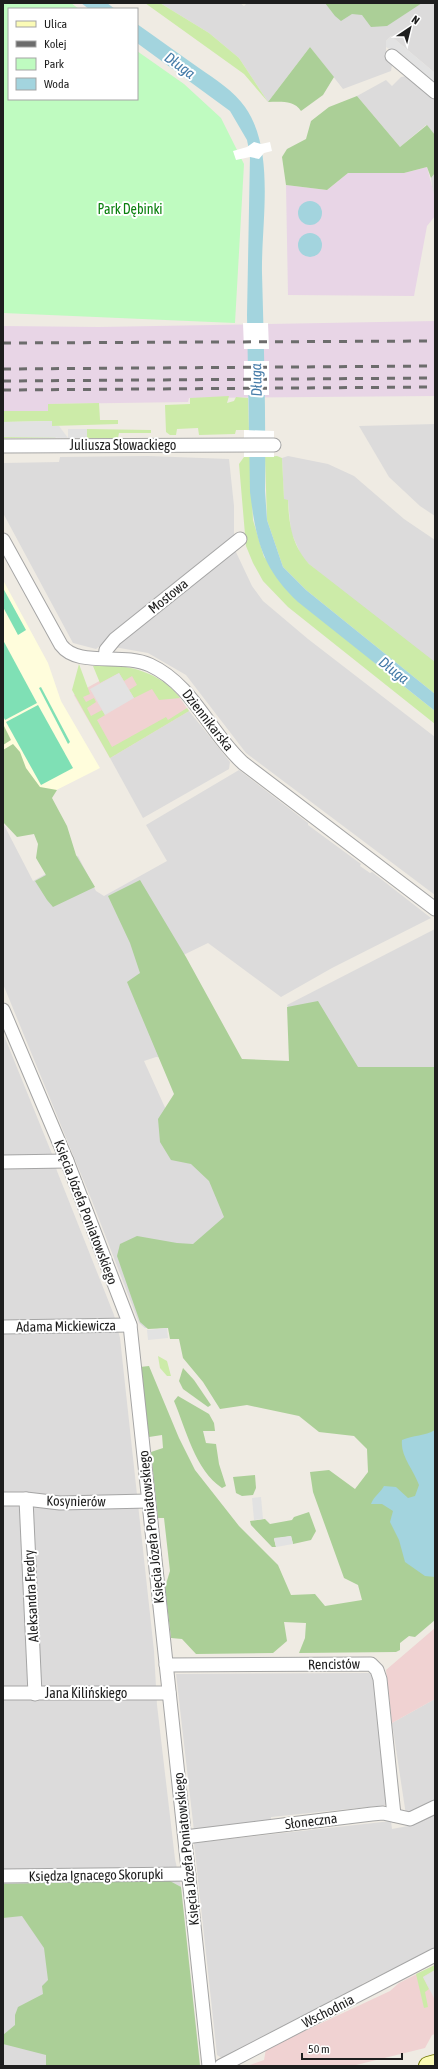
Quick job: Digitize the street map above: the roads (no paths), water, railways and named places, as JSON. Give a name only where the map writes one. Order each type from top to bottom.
[{"type":"main road","points":[[428,2066],[435,2064]]},
{"type":"street","points":[[392,56],[435,92]]},
{"type":"street","name":"Juliusza Słowackiego","points":[[3,446],[274,445]]},
{"type":"street","name":"Mostowa","points":[[105,658],[106,650],[115,639],[240,539]]},
{"type":"street","name":"Dziennikarska","points":[[3,540],[63,649],[70,654],[81,658],[125,658],[142,662],[170,677],[186,691],[233,752],[244,763],[435,908]]},
{"type":"street","name":"Księcia Józefa Poniatowskiego","points":[[3,1010],[67,1161],[130,1325],[209,2066]]},
{"type":"street","points":[[3,1162],[67,1161]]},
{"type":"street","name":"Adama Mickiewicza","points":[[3,1326],[130,1325]]},
{"type":"street","name":"Kosynierów","points":[[3,1499],[26,1499],[60,1503],[148,1501]]},
{"type":"street","name":"Aleksandra Fredry","points":[[26,1499],[35,1694]]},
{"type":"street","name":"Rencistów","points":[[166,1665],[371,1664],[377,1670],[380,1679],[394,1815]]},
{"type":"street","name":"Jana Kilińskiego","points":[[3,1694],[169,1693]]},
{"type":"street","name":"Słoneczna","points":[[184,1837],[383,1813],[410,1818],[435,1807]]},
{"type":"street","name":"Księdza Ignacego Skorupki","points":[[3,1876],[188,1874]]},
{"type":"street","name":"Wschodnia","points":[[221,2066],[435,1955]]},
{"type":"water","points":[[81,3],[107,3],[114,8],[88,8]]},
{"type":"water","name":"Długa","points":[[138,25],[218,81],[241,101],[255,125],[261,144],[265,188],[262,273],[265,491],[267,520],[283,567],[306,590],[435,694],[435,711],[298,602],[276,577],[258,539],[250,492],[247,315],[250,155],[247,140],[230,111],[138,44]]},
{"type":"water","points":[[305,201],[315,201],[322,208],[322,218],[315,225],[305,225],[298,218],[298,208]]},
{"type":"water","points":[[305,233],[315,233],[322,240],[322,250],[315,257],[305,257],[298,250],[298,240]]},
{"type":"water","points":[[435,1430],[435,1577],[425,1576],[405,1562],[399,1540],[390,1522],[393,1511],[382,1504],[371,1504],[384,1486],[396,1487],[408,1498],[415,1496],[419,1485],[403,1452],[402,1440]]},
{"type":"railway","points":[[3,343],[435,341]]},
{"type":"railway","points":[[3,369],[435,366]]},
{"type":"railway","points":[[3,381],[435,378]]},
{"type":"railway","points":[[3,390],[435,387]]},
{"type":"park label","name":"Park Dębinki","points":[[130,209]]}]
